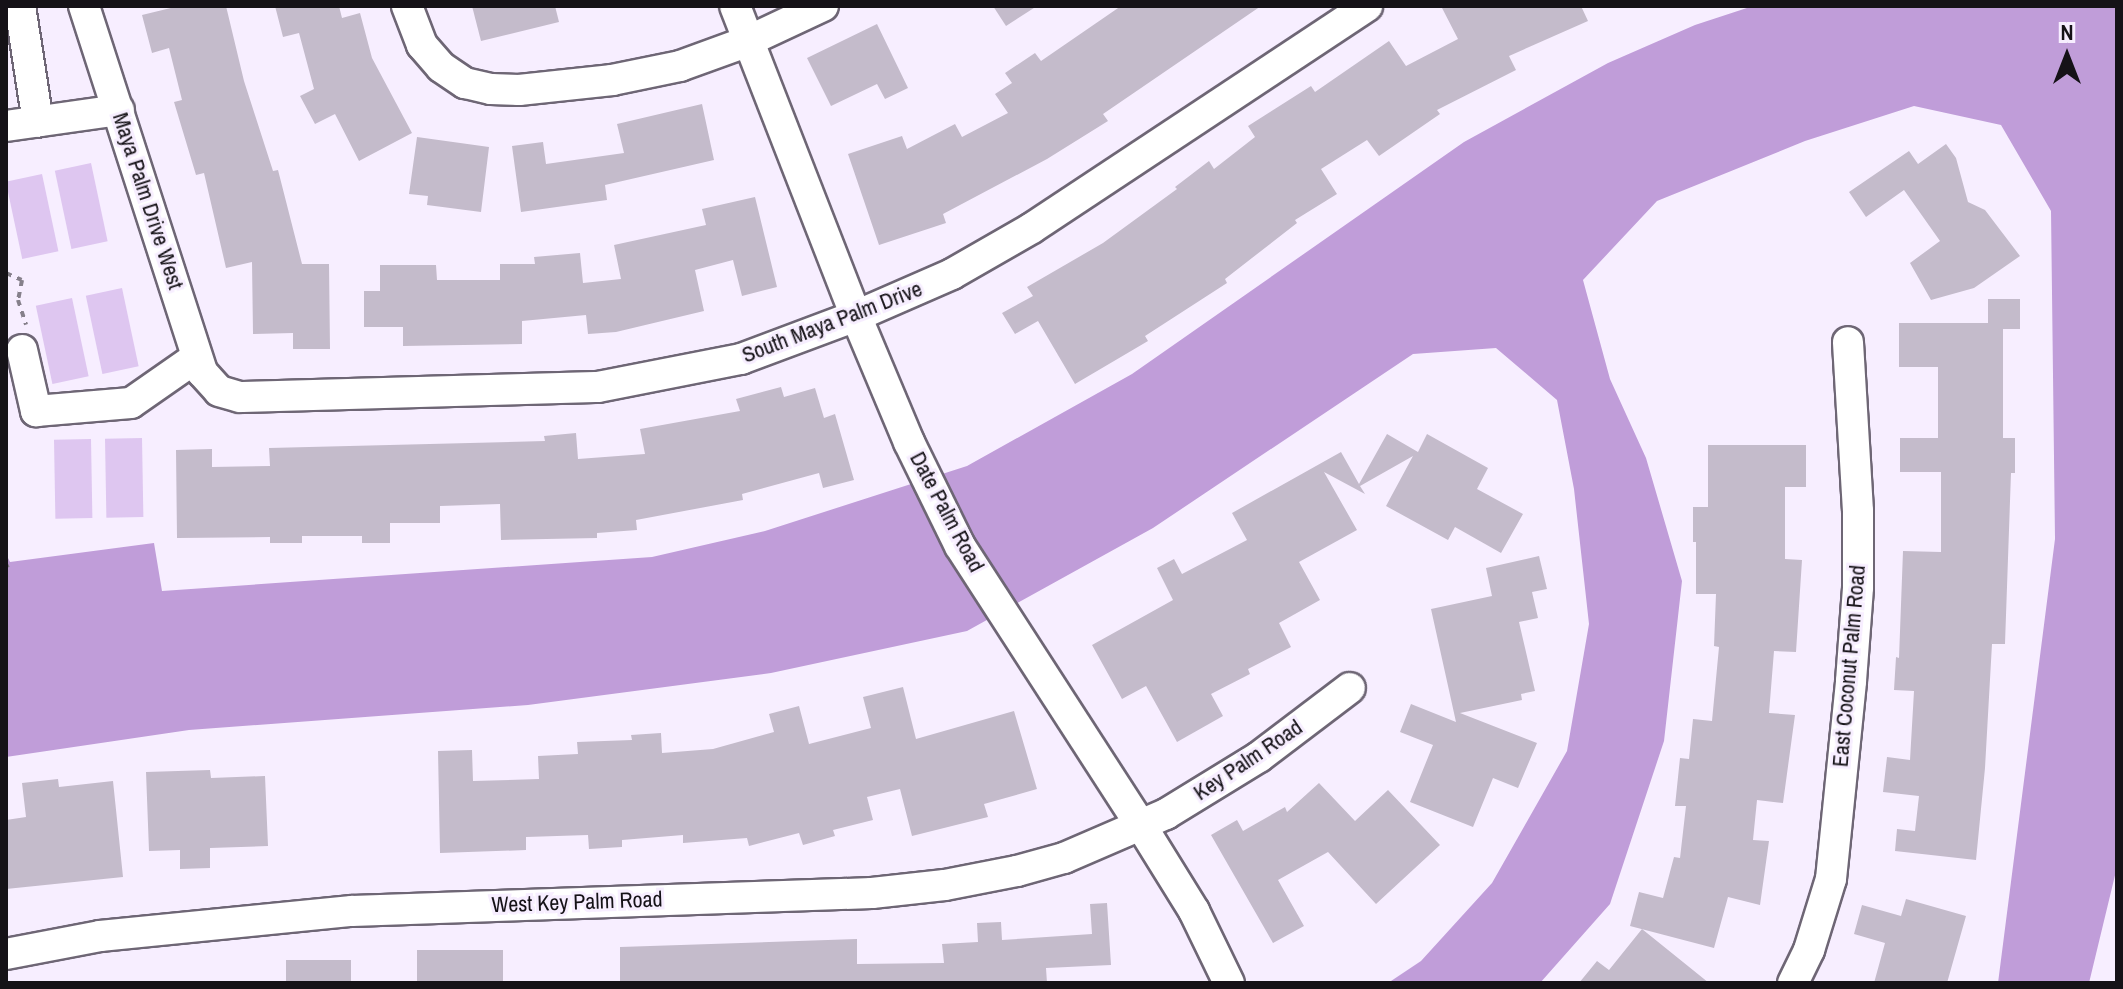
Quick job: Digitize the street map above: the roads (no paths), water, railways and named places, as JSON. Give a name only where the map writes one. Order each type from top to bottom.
[{"type":"street","points":[[20,6],[38,122]]},
{"type":"street","name":"Maya Palm Drive West","points":[[84,6],[202,372],[219,391]]},
{"type":"street","points":[[407,6],[422,45],[441,67],[465,83],[519,90],[581,85],[680,66],[746,42],[823,6]]},
{"type":"street","name":"Date Palm Road","points":[[735,6],[746,42],[856,316],[909,442],[960,546],[1022,637],[1194,911],[1229,983]]},
{"type":"street","name":"South Maya Palm Drive","points":[[219,391],[240,397],[598,387],[741,359],[856,316],[952,274],[1032,228],[1367,6]]},
{"type":"street","points":[[6,126],[119,110]]},
{"type":"street","name":"East Coconut Palm Road","points":[[1793,983],[1809,950],[1831,879],[1851,681],[1858,587],[1858,511],[1848,342]]},
{"type":"street","points":[[22,350],[36,411],[131,403],[197,357]]},
{"type":"street","name":"Key Palm Road","points":[[1142,827],[1259,757],[1350,688]]},
{"type":"street","name":"West Key Palm Road","points":[[6,954],[100,936],[352,911],[872,893],[945,885],[1064,858],[1142,827]]}]
